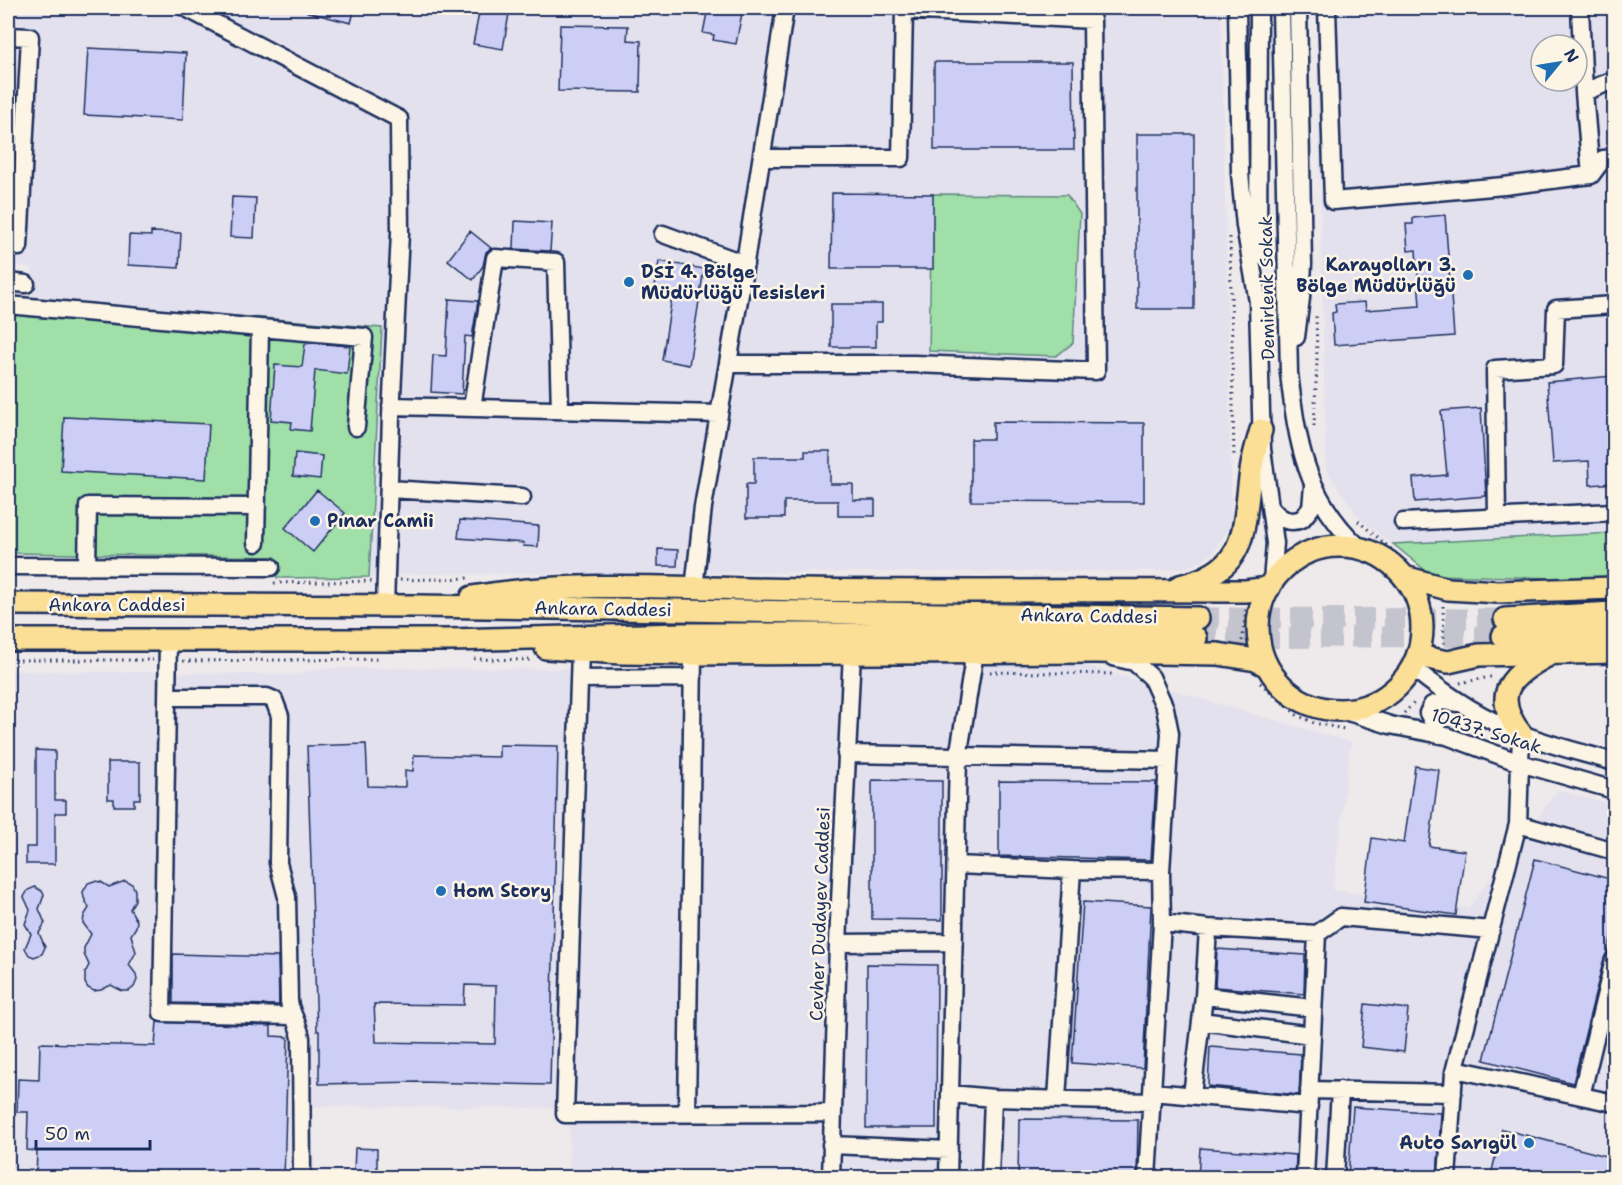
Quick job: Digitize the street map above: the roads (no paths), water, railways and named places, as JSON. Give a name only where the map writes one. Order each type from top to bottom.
[{"type":"main road","points":[[1159,591],[1186,585],[1205,577],[1221,568],[1234,555],[1243,533],[1251,472],[1261,430]]},
{"type":"main road","points":[[1337,546],[1361,549],[1389,562],[1404,577],[1416,597],[1422,620],[1421,644],[1406,678],[1390,695],[1369,706],[1345,711],[1318,708],[1283,688],[1267,666],[1258,633],[1260,609],[1270,585],[1292,561],[1313,550],[1337,546]]},
{"type":"main road","points":[[1404,577],[1442,587],[1498,592],[1614,588]]},
{"type":"main road","points":[[418,606],[516,590],[610,586],[694,589],[1246,591],[1270,585]]},
{"type":"main road","name":"Ankara Caddesi","points":[[8,604],[418,606],[1197,628],[980,634],[601,635],[450,640],[8,640]]},
{"type":"main road","points":[[1614,613],[1504,628],[1614,634]]},
{"type":"main road","points":[[450,640],[580,651],[693,654],[1095,652],[1218,654],[1256,660],[1267,666]]},
{"type":"main road","points":[[1415,662],[1448,662],[1479,656],[1614,651]]},
{"type":"main road","points":[[1521,734],[1506,710],[1507,689],[1521,671],[1554,652]]},
{"type":"street","points":[[186,8],[399,119],[400,233],[391,406],[385,606]]},
{"type":"street","points":[[694,589],[703,507],[745,264],[785,8]]},
{"type":"street","points":[[1237,8],[1240,173],[1245,226],[1258,302],[1261,430],[1275,543],[1270,585]]},
{"type":"street","name":"Demirlenk Sokak","points":[[1258,302],[1259,8]]},
{"type":"street","name":"Demirlenk Sokak","points":[[1281,8],[1289,374],[1298,441],[1313,485],[1331,517],[1361,549]]},
{"type":"street","points":[[1289,374],[1301,298],[1303,264],[1298,8]]},
{"type":"street","points":[[1327,8],[1333,201],[1504,186],[1591,175],[1603,159],[1614,158]]},
{"type":"street","points":[[1580,8],[1581,33]]},
{"type":"street","points":[[728,364],[914,364],[1096,371],[1092,20],[904,9],[901,158],[762,158]]},
{"type":"street","points":[[8,36],[30,37],[20,247],[8,247]]},
{"type":"street","points":[[1589,90],[1614,80]]},
{"type":"street","points":[[1584,93],[1591,175]]},
{"type":"street","points":[[663,234],[745,264]]},
{"type":"street","points":[[472,408],[495,258],[556,262],[560,410]]},
{"type":"street","points":[[8,282],[26,284]]},
{"type":"street","points":[[1497,517],[1495,369],[1554,365],[1556,309],[1614,304]]},
{"type":"street","points":[[8,305],[364,337],[356,427]]},
{"type":"street","points":[[256,543],[260,328]]},
{"type":"street","points":[[391,406],[719,414]]},
{"type":"street","points":[[1271,508],[1282,520],[1289,522],[1302,519],[1311,508],[1313,485]]},
{"type":"street","points":[[388,489],[522,497]]},
{"type":"street","points":[[87,567],[88,506],[257,507]]},
{"type":"street","points":[[1403,522],[1614,512]]},
{"type":"street","points":[[8,566],[271,567]]},
{"type":"street","points":[[168,640],[162,1013],[292,1017]]},
{"type":"street","points":[[580,651],[566,1114],[832,1113]]},
{"type":"street","name":"Cevher Dudayev Caddesi","points":[[831,1178],[838,943],[852,652]]},
{"type":"street","points":[[948,1178],[958,758],[975,652]]},
{"type":"street","points":[[1095,652],[1134,662],[1151,677],[1165,708],[1170,733],[1161,871],[1162,923],[1147,1178]]},
{"type":"street","points":[[687,1114],[693,654]]},
{"type":"street","name":"10437. Sokak","points":[[1415,662],[1443,693],[1521,734],[1614,762]]},
{"type":"street","points":[[580,679],[693,678]]},
{"type":"street","points":[[167,697],[263,696],[274,700],[279,710],[281,722],[278,863],[287,897],[289,1001],[292,1017],[300,1030],[302,1047],[302,1178]]},
{"type":"street","points":[[1440,735],[1428,713],[1432,705],[1443,701],[1462,704]]},
{"type":"street","name":"10437. Sokak","points":[[1345,711],[1390,725],[1440,735],[1520,763],[1614,790]]},
{"type":"street","points":[[1447,1178],[1455,1069],[1518,824],[1521,734]]},
{"type":"street","points":[[846,754],[958,758],[1168,760]]},
{"type":"street","points":[[1518,824],[1614,851]]},
{"type":"street","points":[[956,865],[1161,871]]},
{"type":"street","points":[[1058,1099],[1072,870]]},
{"type":"street","points":[[1162,923],[1317,934],[1341,917],[1491,930]]},
{"type":"street","points":[[1192,1095],[1204,996],[1208,928]]},
{"type":"street","points":[[1305,1178],[1317,934]]},
{"type":"street","points":[[838,943],[954,942]]},
{"type":"street","points":[[1581,1096],[1614,960]]},
{"type":"street","points":[[1204,996],[1313,1008]]},
{"type":"street","points":[[1201,1021],[1312,1035]]},
{"type":"street","points":[[1455,1069],[1614,1103]]},
{"type":"street","points":[[951,1094],[993,1098],[1058,1099],[1192,1095],[1309,1098],[1340,1090],[1453,1093]]},
{"type":"street","points":[[1335,1178],[1340,1090]]},
{"type":"street","points":[[990,1178],[993,1098]]},
{"type":"street","points":[[831,1145],[949,1150]]},
{"type":"tunnel","points":[[1198,618],[1505,619]]},
{"type":"tunnel","points":[[1196,638],[1503,636]]},
{"type":"place","name":"Karayolları 3. Bölge Müdürlüğü","points":[[1468,275]]},
{"type":"place","name":"DSİ 4. Bölge Müdürlüğü Tesisleri","points":[[629,282]]},
{"type":"place","name":"Pınar Camii","points":[[315,521]]},
{"type":"place","name":"Hom Story","points":[[441,891]]},
{"type":"place","name":"Auto Sarıgül","points":[[1529,1143]]}]
